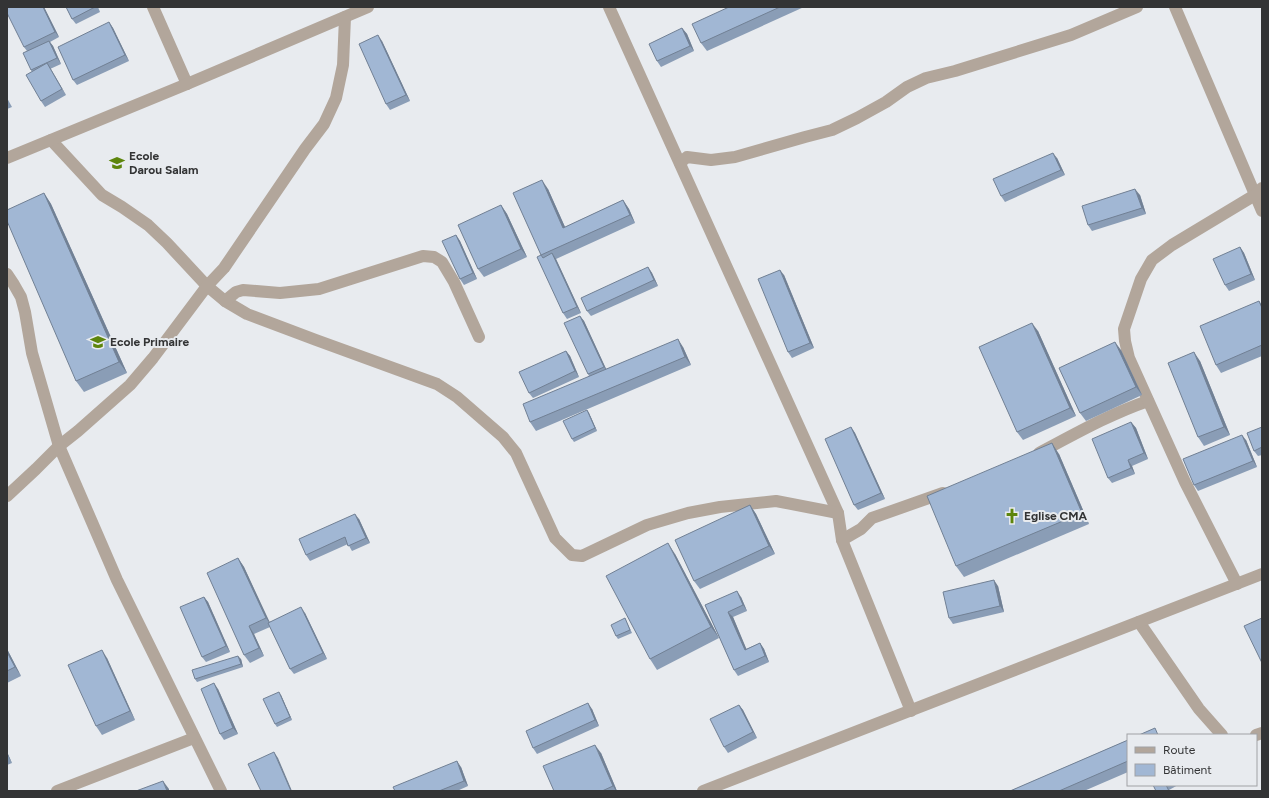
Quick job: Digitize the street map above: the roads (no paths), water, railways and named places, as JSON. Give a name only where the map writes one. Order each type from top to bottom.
[{"type":"street","points":[[153,7],[187,84]]},
{"type":"street","points":[[7,158],[368,7]]},
{"type":"street","points":[[609,7],[838,513],[842,540],[911,711]]},
{"type":"street","points":[[680,163],[687,157],[711,160],[735,157],[832,130],[886,102],[907,87],[926,78],[955,71],[1071,35],[1137,7]]},
{"type":"street","points":[[1175,7],[1258,191],[1262,211]]},
{"type":"street","points":[[7,496],[36,470],[59,446],[130,385],[158,352],[207,286],[224,268],[305,149],[324,124],[336,98],[343,65],[345,17]]},
{"type":"street","points":[[51,140],[102,195],[122,206],[148,225],[207,286],[225,301],[247,314],[437,384],[457,397],[503,437],[516,453],[555,538],[572,555],[582,556],[647,525],[688,513],[720,507],[776,501],[838,513]]},
{"type":"street","points":[[1237,584],[1185,482],[1128,358],[1124,341],[1124,329],[1141,279],[1152,260],[1172,245],[1258,191]]},
{"type":"street","points":[[225,301],[236,292],[243,290],[280,293],[319,289],[423,256],[434,257],[442,262],[454,282],[479,338]]},
{"type":"street","points":[[7,274],[14,283],[21,297],[32,353],[59,446],[117,580],[221,791]]},
{"type":"street","points":[[1026,458],[1039,453],[1099,421],[1127,408],[1148,401]]},
{"type":"street","points":[[842,540],[861,530],[872,518],[954,488]]},
{"type":"street","points":[[703,791],[1262,574]]},
{"type":"street","points":[[1139,622],[1199,709],[1221,734]]},
{"type":"street","points":[[57,791],[194,738]]},
{"type":"place","name":"Ecole Darou Salam","points":[[117,163]]},
{"type":"place","name":"Ecole Primaire","points":[[98,342]]},
{"type":"place","name":"Eglise CMA","points":[[1012,516]]}]
